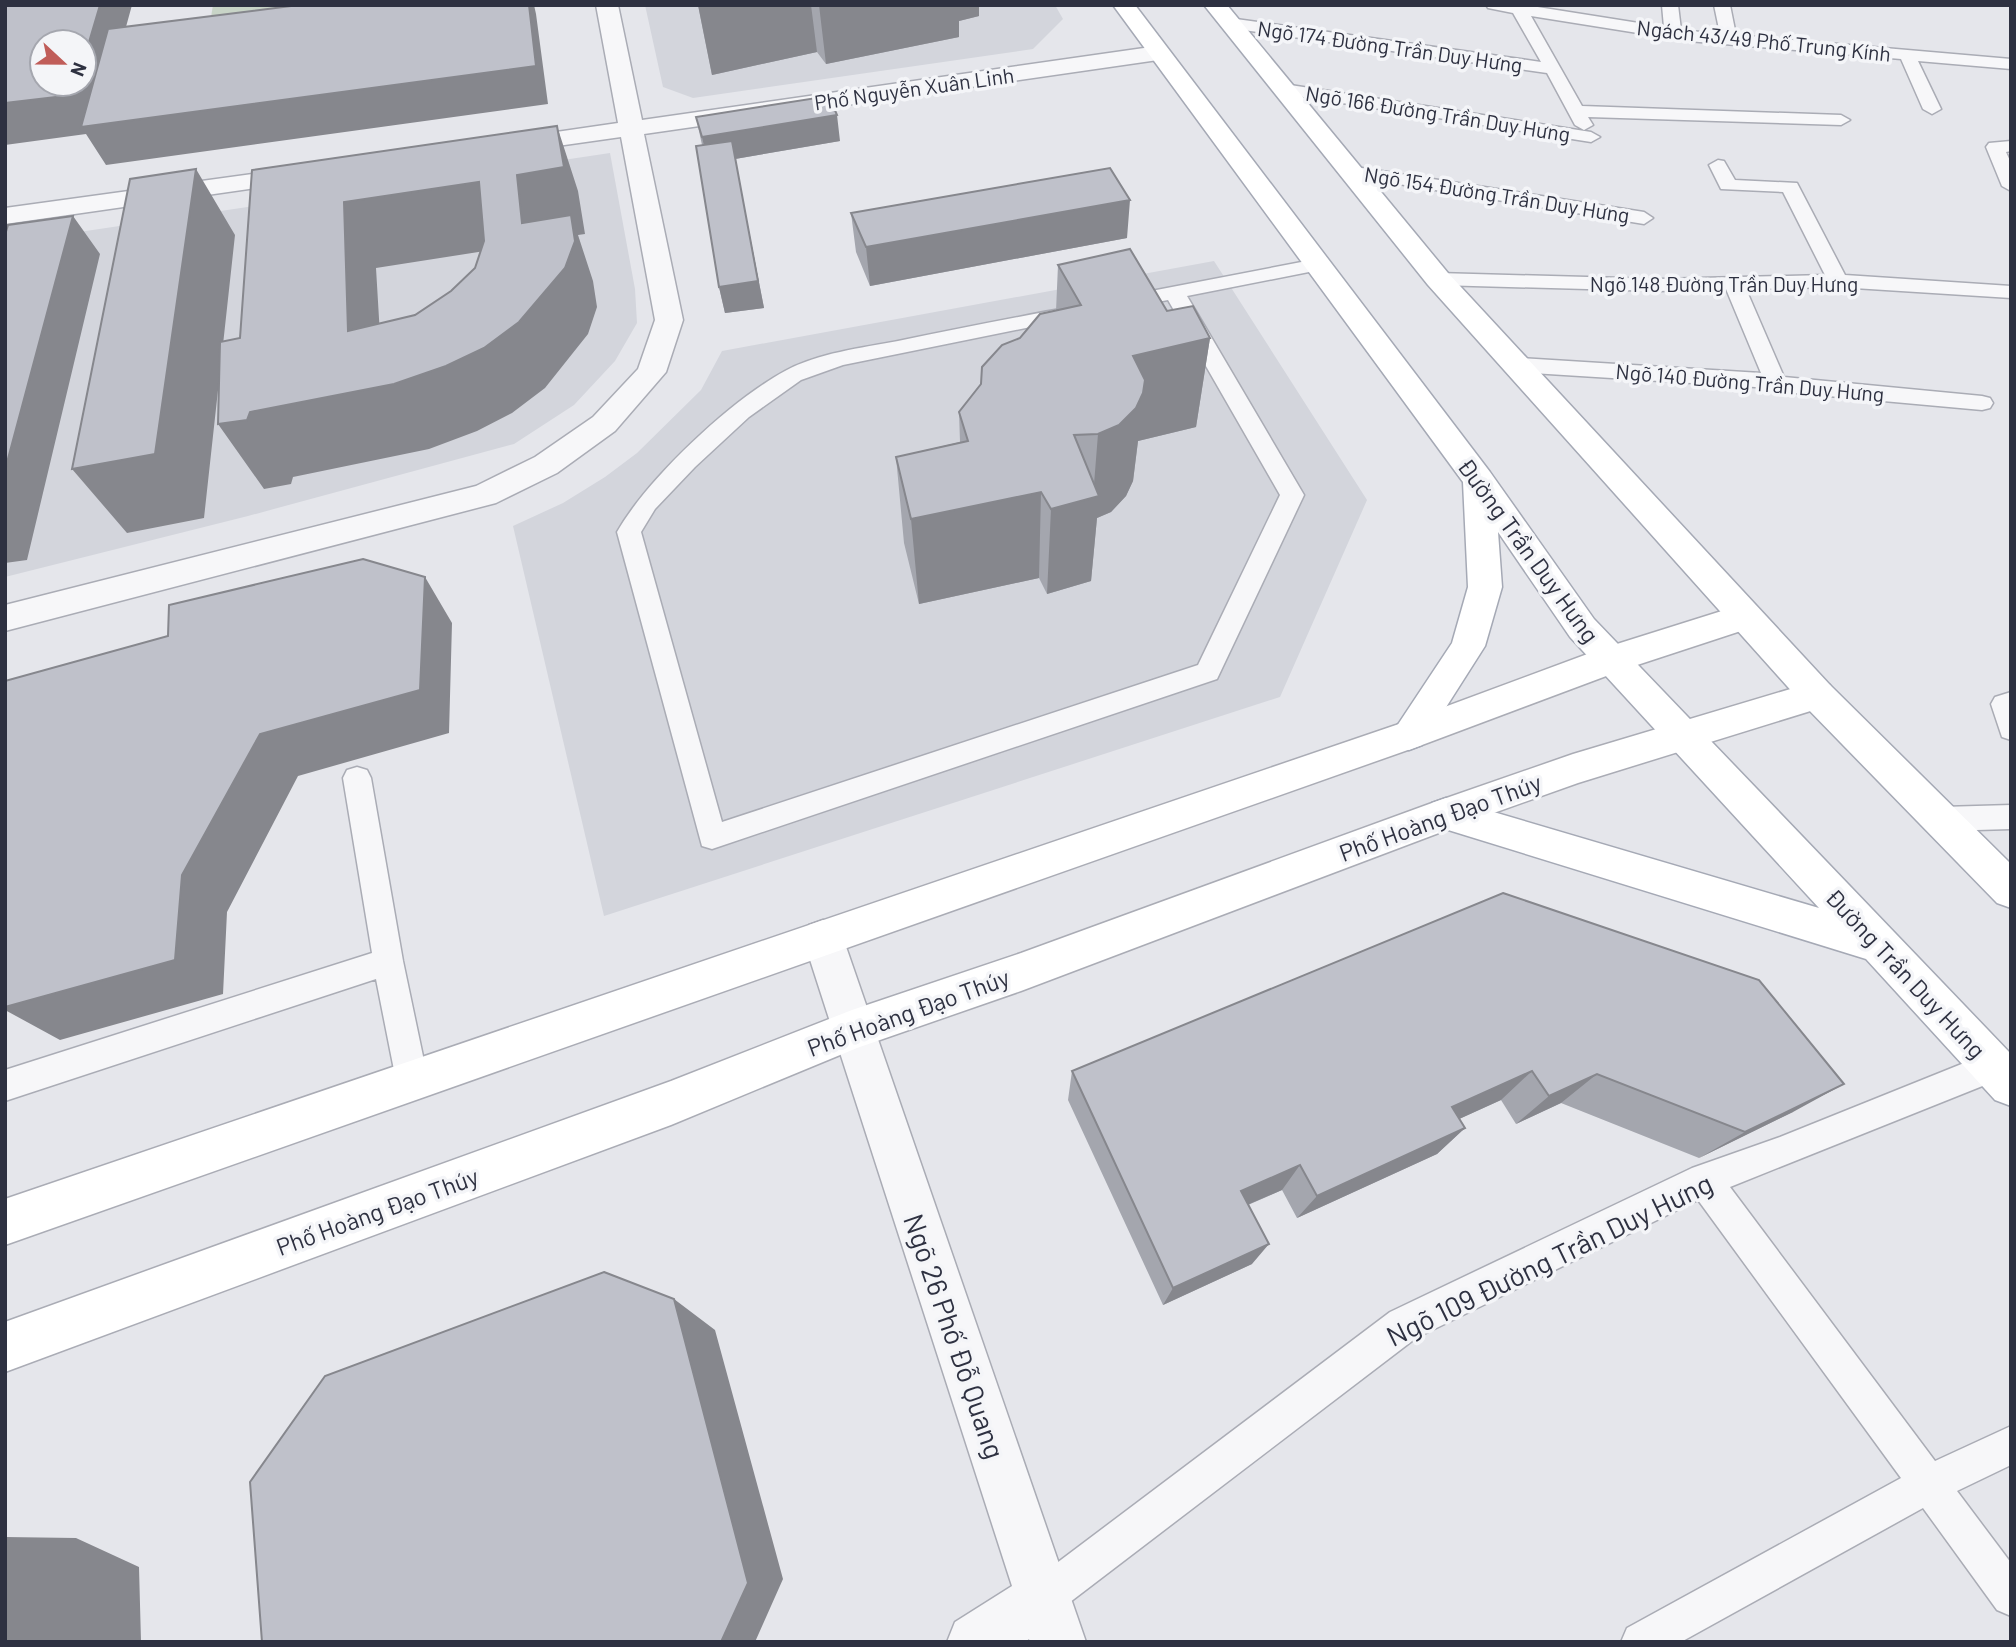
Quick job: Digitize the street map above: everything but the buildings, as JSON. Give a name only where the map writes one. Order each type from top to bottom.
[{"type":"main road","name":"Đường Trần Duy Hưng","points":[[1124,5],[1479,480],[1582,628],[2002,1076]]},
{"type":"main road","points":[[1222,14],[1438,279],[1817,695],[2011,891]]},
{"type":"main road","points":[[1409,735],[1468,646],[1485,587],[1479,480]]},
{"type":"main road","points":[[5,1222],[1409,735],[1613,659],[1744,617]]},
{"type":"main road","name":"Phố Hoàng Đạo Thúy","points":[[5,1347],[671,1104],[852,1030],[1021,972],[1447,814],[1573,769],[1817,695]]},
{"type":"main road","points":[[1447,814],[1880,945]]},
{"type":"street","points":[[5,618],[485,495],[546,466],[604,424],[651,372],[669,320],[607,5]]},
{"type":"street","name":"Phố Nguyễn Xuân Linh","points":[[487,149],[1158,53]]},
{"type":"street","points":[[5,216],[322,172]]},
{"type":"street","name":"Ngõ 26 Phố Đỗ Quang","points":[[823,938],[1051,1620]]},
{"type":"street","points":[[975,1642],[1051,1620]]},
{"type":"lane","name":"Ngách 43/49 Phố Trung Kính","points":[[1494,5],[1673,33],[2011,64]]},
{"type":"lane","points":[[1670,5],[1673,33]]},
{"type":"lane","points":[[1722,5],[1729,39]]},
{"type":"lane","points":[[1518,7],[1576,111],[1841,120]]},
{"type":"lane","name":"Ngõ 174 Đường Trần Duy Hưng","points":[[1222,14],[1552,69]]},
{"type":"lane","points":[[1907,54],[1932,109]]},
{"type":"lane","name":"Ngõ 166 Đường Trần Duy Hưng","points":[[1284,89],[1591,137],[1576,111]]},
{"type":"lane","points":[[2011,146],[1995,147],[2011,186]]},
{"type":"lane","points":[[1718,165],[1728,185],[1790,187],[1838,281]]},
{"type":"lane","name":"Ngõ 154 Đường Trần Duy Hưng","points":[[1349,171],[1644,218]]},
{"type":"lane","points":[[1174,292],[1292,495],[1208,672],[712,837],[629,532],[647,503],[741,412],[793,375],[839,359],[1174,292],[1317,265]]},
{"type":"lane","name":"Ngõ 148 Đường Trần Duy Hưng","points":[[1438,279],[1659,285],[1838,281],[2011,292]]},
{"type":"lane","points":[[1734,284],[1775,381]]},
{"type":"lane","name":"Ngõ 140 Đường Trần Duy Hưng","points":[[1518,365],[1775,381],[1784,385],[1982,403]]},
{"type":"lane","points":[[2011,702],[2004,704],[2011,729]]},
{"type":"lane","points":[[357,778],[388,961],[412,1080]]},
{"type":"lane","points":[[1942,819],[2011,817]]},
{"type":"lane","points":[[5,1086],[388,961]]},
{"type":"lane","name":"Ngõ 109 Đường Trần Duy Hưng","points":[[1051,1620],[1403,1325],[1704,1180],[2002,1076]]},
{"type":"lane","points":[[1704,1180],[2011,1596]]},
{"type":"lane","points":[[1641,1642],[1927,1485],[2011,1445]]},
{"type":"shaded area","points":[[645,5],[1055,5],[1063,19],[1033,49],[693,98],[663,87]]},
{"type":"shaded area","points":[[610,153],[635,289],[637,323],[615,361],[574,405],[514,444],[248,516],[5,577],[5,243]]},
{"type":"shaded area","points":[[1214,261],[1367,500],[1280,697],[604,916],[513,526],[563,503],[637,453],[701,390],[722,351]]},
{"type":"green space","points":[[213,5],[355,5],[210,23]]}]
